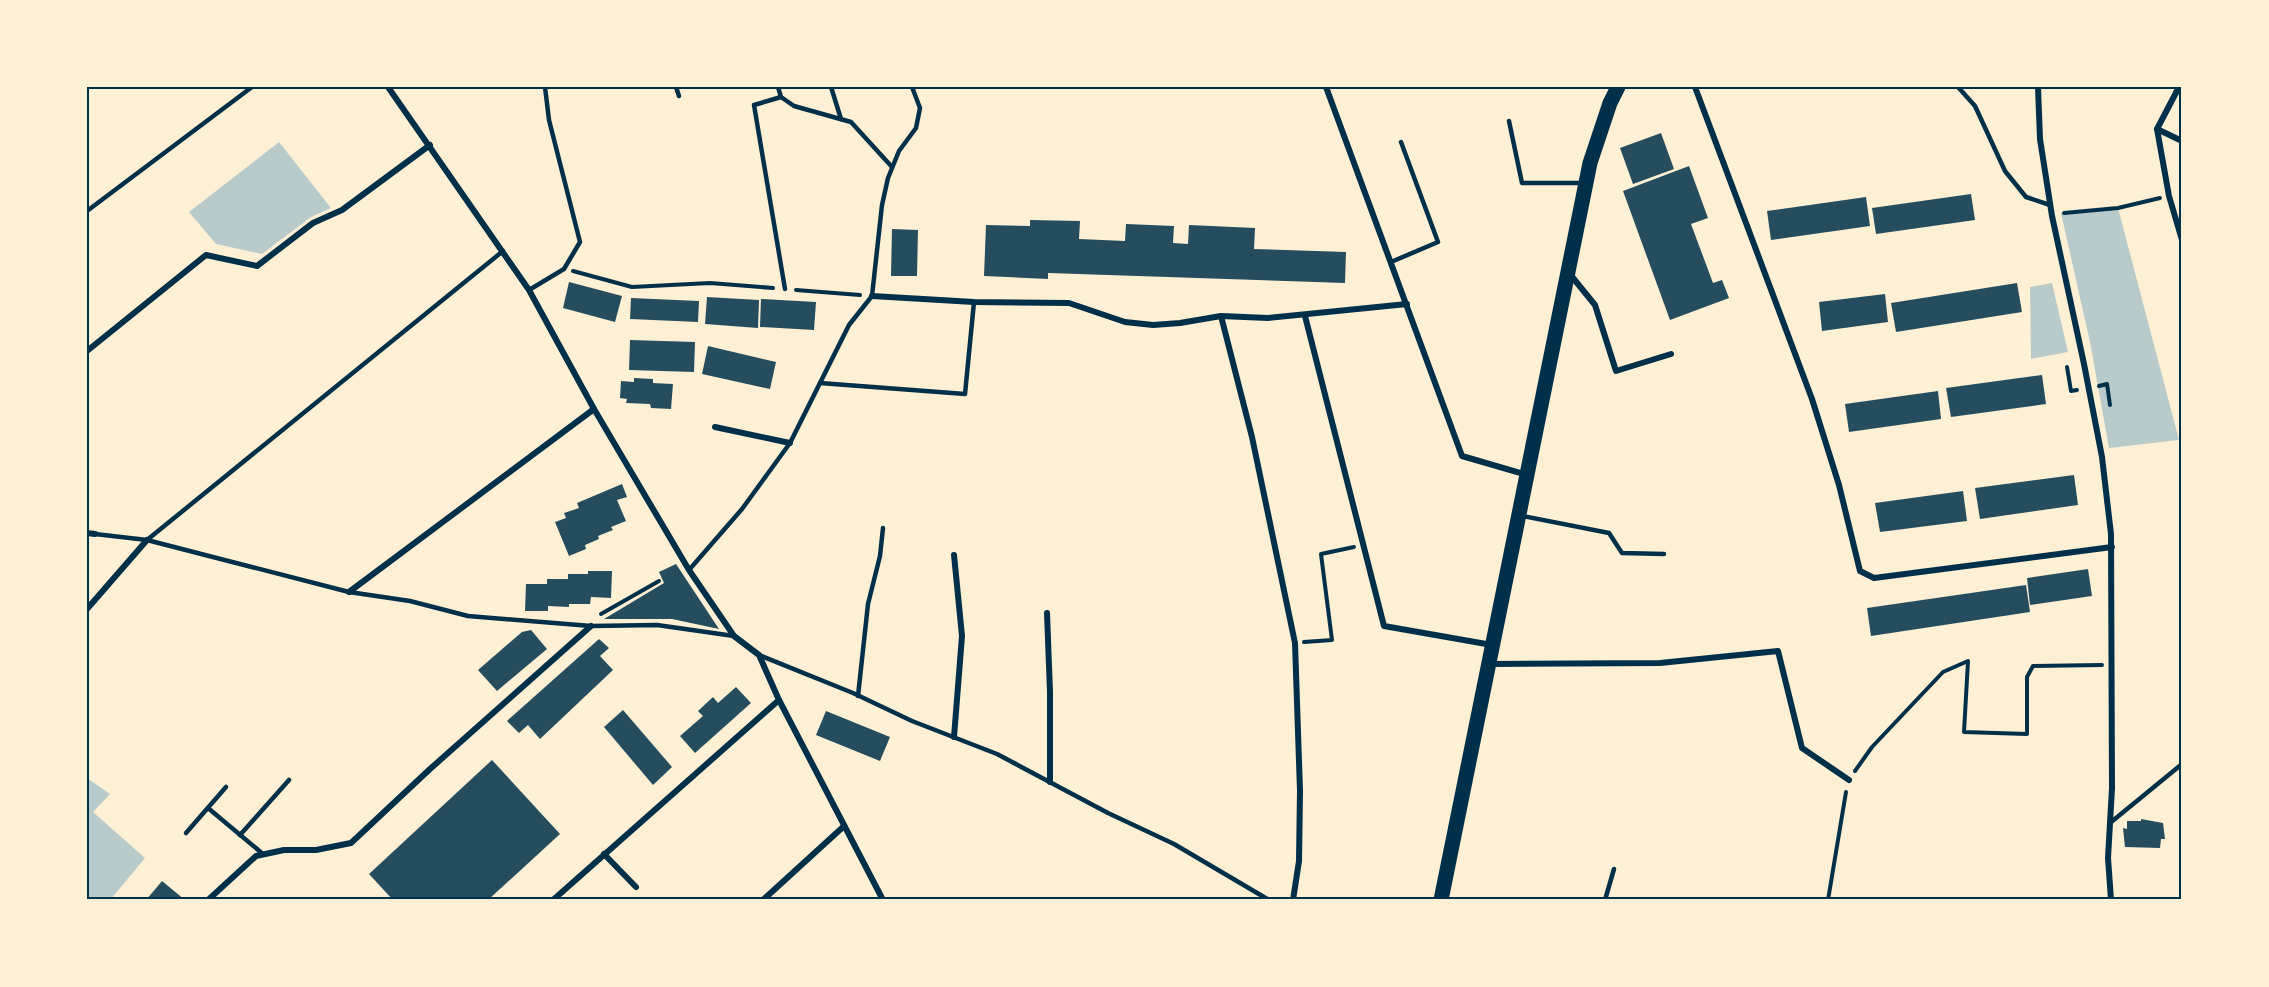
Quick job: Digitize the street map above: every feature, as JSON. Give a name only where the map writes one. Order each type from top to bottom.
[{"type":"main road","points":[[1442,900],[1590,163],[1610,103],[1618,87]]},
{"type":"street","points":[[388,87],[529,290],[594,409],[689,570],[734,636],[759,655],[779,700],[883,900]]},
{"type":"street","points":[[1326,87],[1462,456],[1528,475]]},
{"type":"street","points":[[1695,87],[1812,399],[1839,485],[1860,571],[1874,579],[2112,547]]},
{"type":"street","points":[[2038,87],[2040,139],[2050,205],[2102,457],[2112,547],[2112,788],[2108,858],[2111,900]]},
{"type":"street","points":[[2178,87],[2157,129],[2169,196],[2182,240]]},
{"type":"street","points":[[2157,129],[2182,141]]},
{"type":"street","points":[[87,351],[206,255],[257,266],[313,223],[342,210],[430,145]]},
{"type":"street","points":[[1568,272],[1595,305],[1616,371],[1671,354]]},
{"type":"street","points":[[872,297],[974,302],[1069,303],[1125,322],[1153,325],[1180,323],[1221,315],[1268,318],[1305,316],[1407,304]]},
{"type":"street","points":[[1221,315],[1252,437],[1295,643],[1300,791],[1299,861],[1293,900]]},
{"type":"street","points":[[1305,316],[1384,626],[1493,645]]},
{"type":"street","points":[[349,592],[594,409]]},
{"type":"street","points":[[715,427],[790,443]]},
{"type":"street","points":[[87,533],[95,534]]},
{"type":"street","points":[[87,609],[147,540]]},
{"type":"street","points":[[954,555],[962,636],[954,737]]},
{"type":"street","points":[[1047,613],[1050,782]]},
{"type":"street","points":[[208,900],[256,856],[284,850],[316,850],[351,843],[430,768],[591,626]]},
{"type":"street","points":[[1489,664],[1660,663],[1778,651],[1802,748],[1849,780]]},
{"type":"street","points":[[553,900],[779,700]]},
{"type":"street","points":[[763,900],[843,826]]},
{"type":"street","points":[[604,854],[636,888]]},
{"type":"lane","points":[[87,211],[252,87]]},
{"type":"lane","points":[[529,290],[564,268],[580,242],[549,120],[545,87]]},
{"type":"lane","points":[[676,87],[679,96]]},
{"type":"lane","points":[[778,87],[781,97],[794,106],[852,122],[892,167]]},
{"type":"lane","points":[[831,87],[841,119]]},
{"type":"lane","points":[[689,570],[742,509],[790,443],[849,325],[872,297],[882,205],[892,167],[899,151],[916,128],[920,108],[912,87]]},
{"type":"lane","points":[[1958,87],[1975,106],[2005,171],[2026,197],[2050,205]]},
{"type":"lane","points":[[781,97],[754,105],[786,289]]},
{"type":"lane","points":[[1509,121],[1522,183],[1587,183]]},
{"type":"lane","points":[[1391,262],[1438,242],[1401,142]]},
{"type":"lane","points":[[147,540],[503,251]]},
{"type":"lane","points":[[820,383],[965,394],[974,302]]},
{"type":"lane","points":[[1520,516],[1609,533],[1622,554],[1664,554]]},
{"type":"lane","points":[[858,696],[868,604],[880,556],[883,528]]},
{"type":"lane","points":[[95,534],[147,540],[349,592],[410,601],[468,616],[591,626],[657,626],[734,636]]},
{"type":"lane","points":[[759,655],[912,721],[997,754],[1108,813],[1174,844],[1269,900]]},
{"type":"lane","points":[[2110,823],[2182,764]]},
{"type":"lane","points":[[240,835],[288,780]]},
{"type":"lane","points":[[186,833],[226,787]]},
{"type":"lane","points":[[208,808],[263,854]]},
{"type":"lane","points":[[1605,900],[1614,869]]},
{"type":"path","points":[[2061,213],[2118,208],[2169,196]]},
{"type":"path","points":[[564,268],[632,287],[710,284],[872,297]]},
{"type":"path","points":[[2067,367],[2071,391]]},
{"type":"path","points":[[2107,384],[2110,405]]},
{"type":"path","points":[[1295,643],[1332,640],[1321,554],[1364,544]]},
{"type":"path","points":[[582,624],[659,581]]},
{"type":"path","points":[[1828,900],[1841,814],[1849,780],[1872,747],[1943,672],[1968,661],[1964,732],[2027,734],[2027,677],[2033,666],[2112,665]]},
{"type":"shaded area","points":[[279,142],[331,208],[311,217],[262,254],[216,244],[189,212]]},
{"type":"shaded area","points":[[2118,208],[2179,440],[2109,448],[2090,342],[2061,213]]},
{"type":"shaded area","points":[[2052,283],[2068,352],[2031,359],[2030,287]]},
{"type":"shaded area","points":[[87,778],[110,794],[93,812],[145,858],[110,900],[87,900]]},
{"type":"building","points":[[1661,133],[1674,169],[1633,184],[1620,148]]},
{"type":"building","points":[[1689,166],[1708,218],[1691,224],[1713,283],[1722,280],[1729,298],[1670,320],[1623,191]]},
{"type":"building","points":[[1971,194],[1975,220],[1876,234],[1872,208]]},
{"type":"building","points":[[1866,197],[1870,226],[1771,240],[1767,211]]},
{"type":"building","points":[[1030,220],[1080,221],[1079,239],[1125,241],[1126,224],[1174,226],[1173,243],[1188,244],[1189,225],[1255,228],[1254,249],[1346,252],[1345,283],[1048,273],[1048,279],[984,276],[986,225],[1030,226]]},
{"type":"building","points":[[892,229],[918,230],[917,276],[891,276]]},
{"type":"building","points":[[569,282],[622,296],[615,322],[563,308]]},
{"type":"building","points":[[2017,283],[2022,312],[1896,332],[1891,303]]},
{"type":"building","points":[[1885,294],[1888,322],[1822,331],[1819,302]]},
{"type":"building","points":[[707,297],[759,300],[758,328],[705,324]]},
{"type":"building","points":[[631,298],[699,301],[698,322],[630,319]]},
{"type":"building","points":[[761,299],[816,302],[814,330],[760,327]]},
{"type":"building","points":[[630,340],[695,342],[694,372],[629,370]]},
{"type":"building","points":[[708,346],[776,362],[770,389],[702,374]]},
{"type":"building","points":[[2042,375],[2046,404],[1951,417],[1946,388]]},
{"type":"building","points":[[634,378],[653,379],[653,383],[673,384],[671,409],[651,408],[650,404],[626,403],[627,399],[620,398],[621,381],[634,382]]},
{"type":"building","points":[[1938,391],[1941,419],[1849,432],[1845,404]]},
{"type":"building","points":[[2074,475],[2078,505],[1980,519],[1975,488]]},
{"type":"building","points":[[622,484],[627,497],[617,500],[626,521],[611,527],[613,530],[585,545],[586,549],[569,556],[555,522],[566,518],[564,513],[579,508],[577,503]]},
{"type":"building","points":[[1963,491],[1967,521],[1880,532],[1875,503]]},
{"type":"building","points":[[676,564],[719,629],[672,619],[604,619],[664,583],[659,572]]},
{"type":"building","points":[[2088,569],[2092,596],[2030,605],[2027,578]]},
{"type":"building","points":[[588,571],[612,571],[611,598],[591,597],[590,604],[569,604],[569,607],[548,606],[548,611],[525,611],[526,584],[547,584],[547,579],[568,579],[568,574],[588,574]]},
{"type":"building","points":[[2026,585],[2030,612],[1871,636],[1867,608]]},
{"type":"building","points":[[531,630],[547,649],[497,691],[478,670],[522,632]]},
{"type":"building","points":[[599,639],[609,648],[600,656],[613,670],[540,739],[528,725],[519,733],[507,721]]},
{"type":"building","points":[[736,687],[751,703],[695,753],[680,736],[703,716],[698,711],[713,697],[718,703]]},
{"type":"building","points":[[623,710],[672,767],[653,785],[604,727]]},
{"type":"building","points":[[826,711],[890,737],[880,761],[816,735]]},
{"type":"building","points":[[492,760],[560,834],[488,900],[393,900],[369,874]]},
{"type":"building","points":[[2141,819],[2163,823],[2165,839],[2161,839],[2160,848],[2125,847],[2123,828],[2127,829],[2127,821],[2141,821]]},
{"type":"building","points":[[162,881],[185,900],[146,900]]}]
